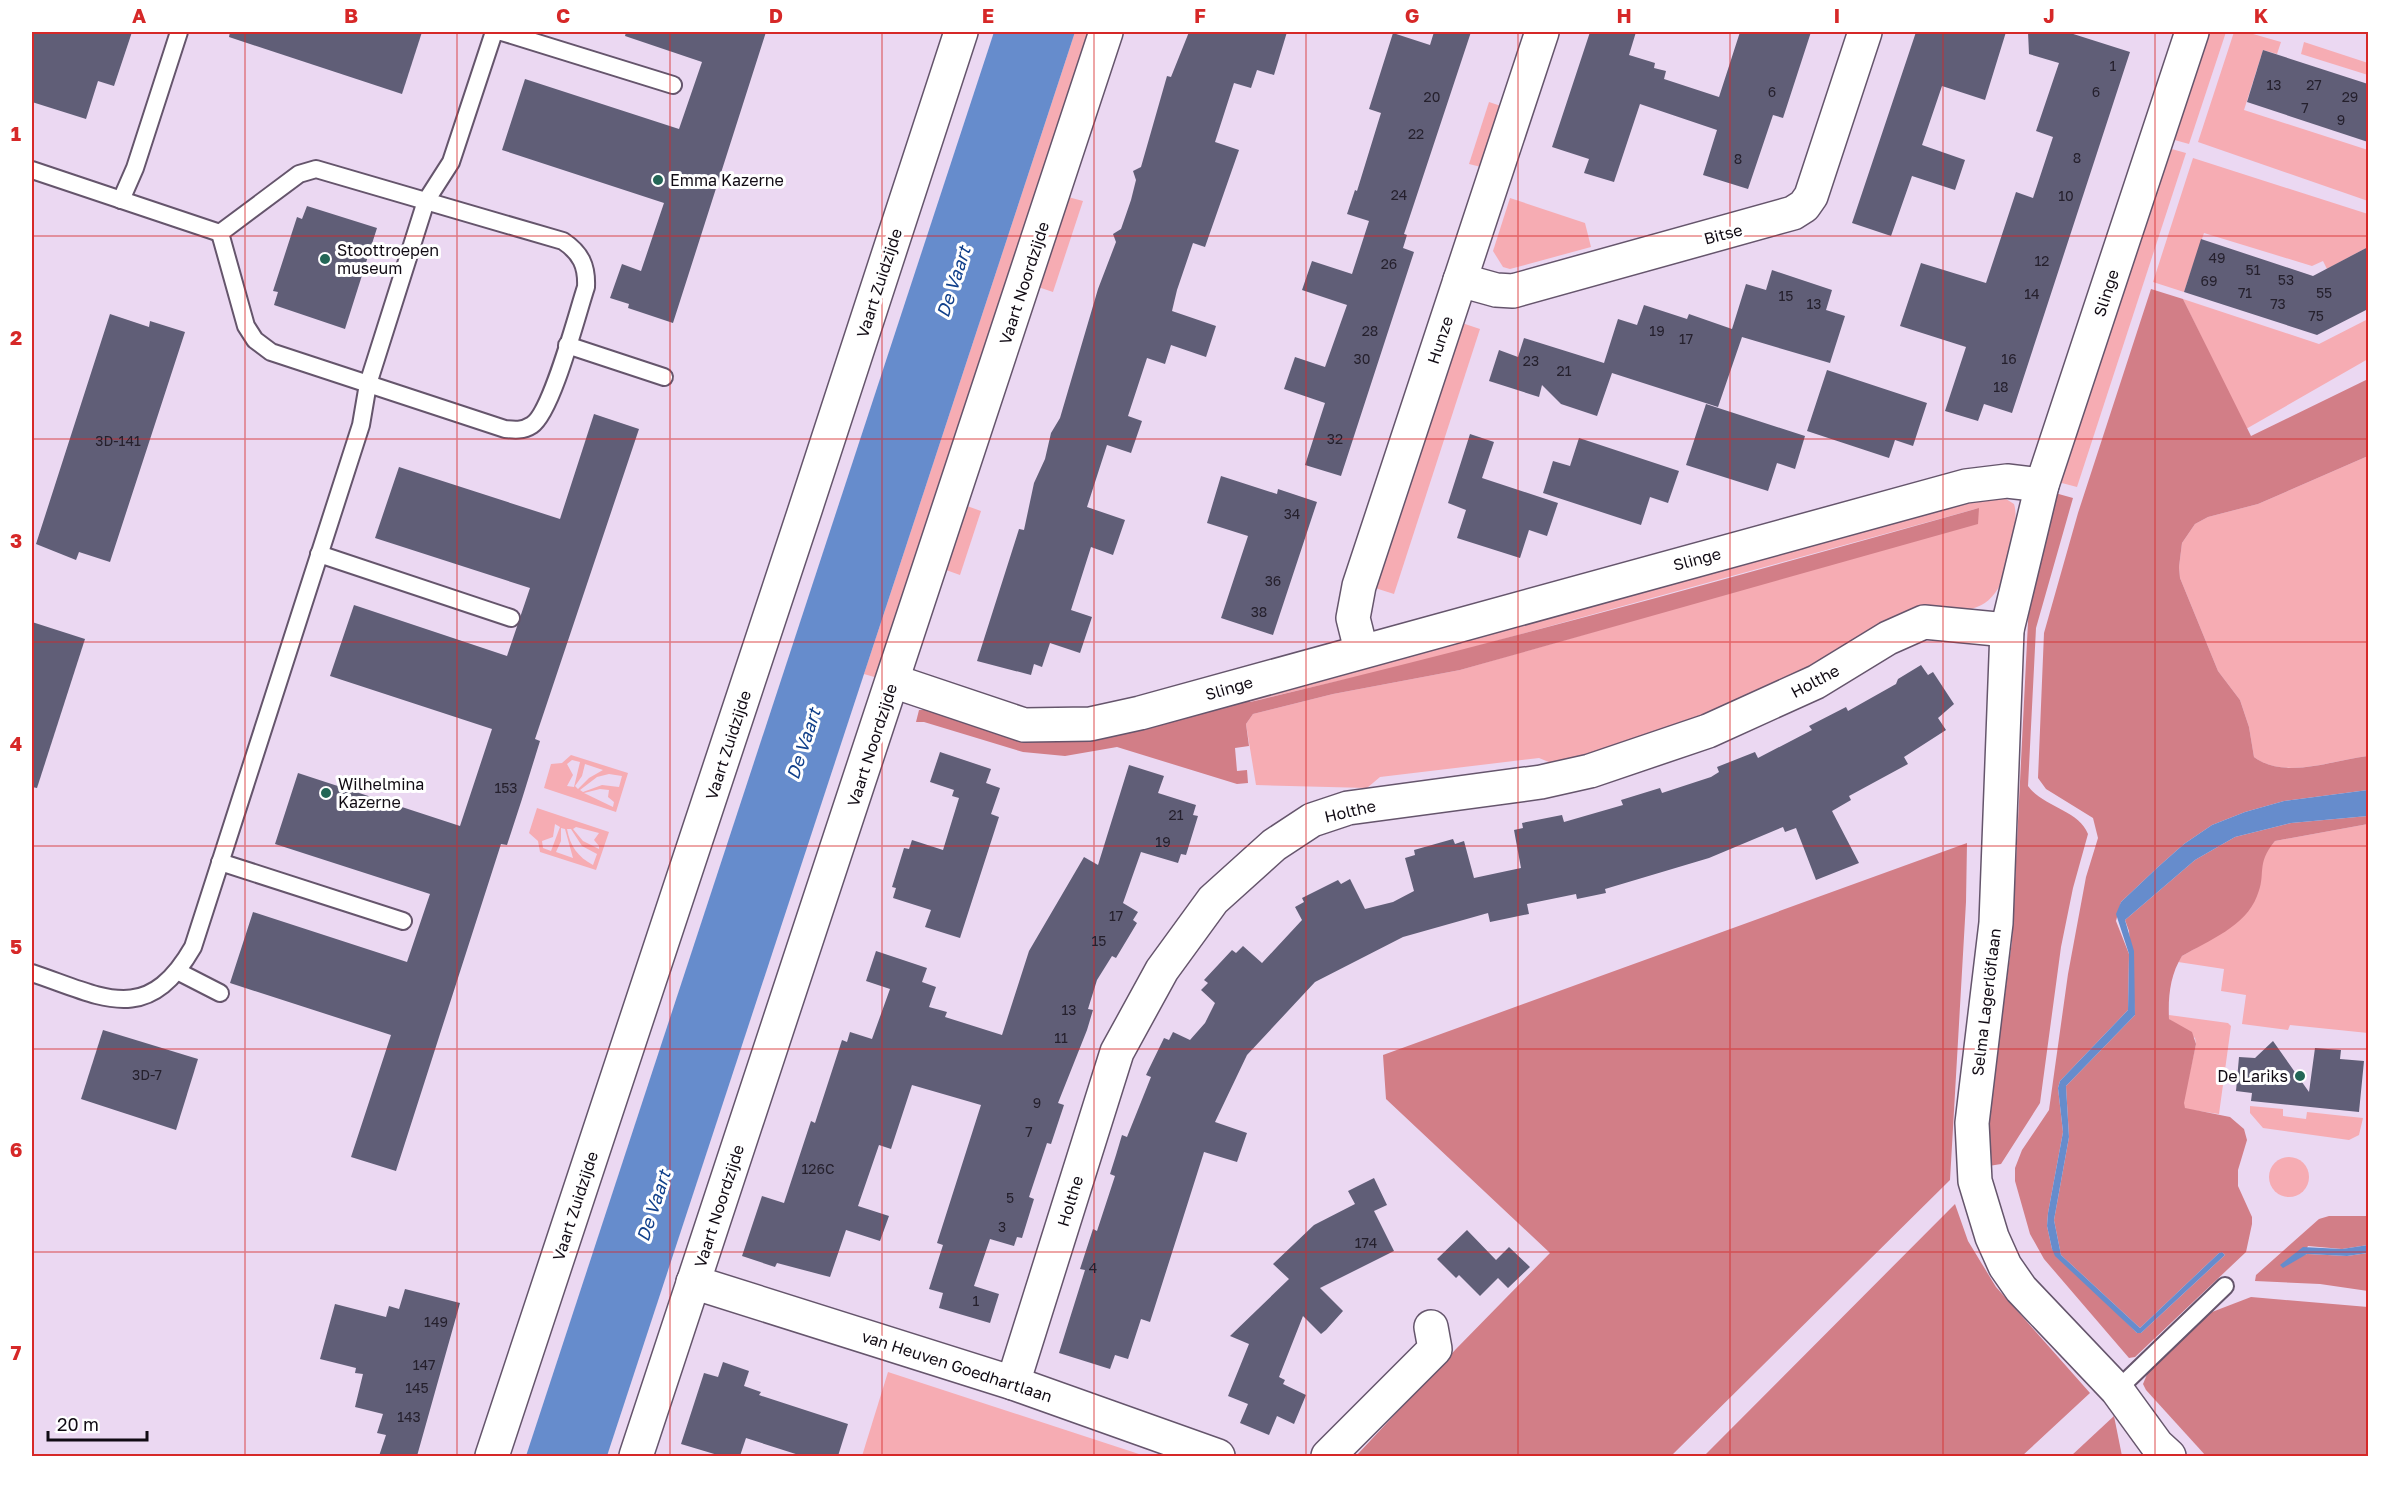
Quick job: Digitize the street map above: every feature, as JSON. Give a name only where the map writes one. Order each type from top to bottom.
[{"type":"street","name":"Vaart Zuidzijde","points":[[492,1456],[806,507],[960,32]]},
{"type":"street","name":"Vaart Noordzijde","points":[[636,1456],[1106,32]]},
{"type":"street","name":"Hunze","points":[[1361,650],[1353,618],[1358,592],[1542,32]]},
{"type":"street","name":"Bitse","points":[[1460,280],[1496,290],[1514,291],[1793,213],[1804,206],[1811,196],[1865,32]]},
{"type":"street","name":"Slinge","points":[[893,681],[1024,724],[1090,724],[1140,713],[1361,650],[1966,486],[2007,482],[2042,485],[2192,32]]},
{"type":"street","name":"Selma Lagerlöflaan","points":[[2042,485],[2007,630],[1996,923],[1972,1123],[1975,1181],[1992,1237],[2010,1273],[2021,1289],[2117,1390],[2157,1453]]},
{"type":"street","name":"Holthe","points":[[1013,1383],[1117,1052],[1162,970],[1213,900],[1274,845],[1312,820],[1348,808],[1541,782],[1590,771],[1708,731],[1816,682],[1888,638],[1924,621],[2007,630]]},
{"type":"street","name":"van Heuven Goedhartlaan","points":[[693,1282],[1013,1383],[1218,1456]]},
{"type":"street","points":[[1328,1456],[1435,1349],[1431,1327]]},
{"type":"lane","points":[[121,200],[135,168],[179,32]]},
{"type":"lane","points":[[32,973],[105,998],[136,1000],[160,989],[179,972],[193,947],[361,425],[369,384],[426,201],[451,162],[494,32]]},
{"type":"lane","points":[[502,32],[673,85]]},
{"type":"lane","points":[[316,169],[563,241],[573,248],[586,271],[585,287],[547,406],[531,426],[519,430],[505,429],[271,352],[255,340],[246,326],[220,232],[255,209],[299,174],[316,169]]},
{"type":"lane","points":[[32,170],[220,232]]},
{"type":"lane","points":[[567,345],[664,377]]},
{"type":"lane","points":[[319,554],[511,618]]},
{"type":"lane","points":[[220,862],[403,921]]},
{"type":"lane","points":[[179,972],[220,993]]},
{"type":"lane","points":[[2117,1390],[2168,1338],[2225,1286]]},
{"type":"shaded area","points":[[1075,32],[1092,32],[881,679],[864,674]]},
{"type":"shaded area","points":[[2205,32],[2226,32],[2189,144],[2171,139]]},
{"type":"shaded area","points":[[2234,32],[2246,32],[2281,42],[2277,54],[2263,50],[2244,110],[2368,150],[2368,201],[2198,142]]},
{"type":"shaded area","points":[[2304,42],[2368,63],[2368,75],[2301,54]]},
{"type":"shaded area","points":[[1489,102],[1501,106],[1481,167],[1469,164]]},
{"type":"shaded area","points":[[2168,148],[2186,153],[2077,487],[2058,482]]},
{"type":"shaded area","points":[[2193,158],[2368,214],[2368,247],[2327,269],[2323,261],[2312,266],[2204,233],[2184,292],[2153,282]]},
{"type":"shaded area","points":[[1068,197],[1083,201],[1053,292],[1038,287]]},
{"type":"shaded area","points":[[1510,198],[1585,223],[1591,247],[1510,269],[1503,267],[1493,251]]},
{"type":"shaded area","points":[[2151,289],[2183,299],[2251,436],[2368,379],[2368,456],[2258,504],[2208,517],[2195,524],[2182,543],[2179,567],[2180,578],[2218,671],[2240,700],[2249,727],[2254,757],[2266,764],[2294,768],[2368,756],[2368,790],[2284,801],[2245,812],[2212,825],[2184,844],[2121,902],[2116,921],[2129,954],[2128,1010],[2060,1081],[2058,1088],[2063,1132],[2047,1226],[2052,1249],[2137,1333],[2141,1333],[2225,1255],[2222,1252],[2219,1253],[2140,1328],[2061,1255],[2054,1220],[2069,1137],[2066,1086],[2135,1015],[2129,931],[2125,920],[2195,860],[2235,837],[2291,823],[2368,816],[2368,824],[2275,841],[2265,856],[2260,888],[2252,907],[2225,932],[2182,956],[2178,963],[2171,986],[2169,1019],[2192,1032],[2196,1044],[2184,1103],[2185,1108],[2230,1117],[2244,1129],[2247,1140],[2238,1170],[2238,1186],[2252,1217],[2252,1224],[2246,1252],[2135,1357],[2129,1358],[2044,1259],[2030,1234],[2015,1181],[2015,1168],[2022,1150],[2049,1110],[2068,974],[2086,877],[2098,838],[2093,818],[2046,789],[2038,778],[2044,633],[2078,513]]},
{"type":"shaded area","points":[[2183,299],[2319,344],[2368,319],[2368,359],[2246,429]]},
{"type":"shaded area","points":[[1459,322],[1480,329],[1394,594],[1372,587]]},
{"type":"shaded area","points":[[2368,456],[2368,756],[2309,767],[2294,768],[2266,764],[2254,757],[2249,727],[2240,700],[2218,671],[2180,578],[2182,543],[2195,524],[2208,517],[2258,504]]},
{"type":"shaded area","points":[[2055,493],[2073,498],[2036,628],[2028,786],[2042,799],[2077,819],[2088,834],[2073,888],[2061,947],[2040,1103],[2001,1164],[1989,1166],[1987,1129],[2012,941],[2029,602]]},
{"type":"shaded area","points":[[1998,494],[2014,504],[2014,536],[2000,586],[1985,603],[1795,676],[1703,718],[1556,765],[1539,758],[1380,777],[1367,788],[1256,785],[1246,724],[1253,714],[1333,694],[1460,670],[1774,580],[1979,508],[1420,662],[1249,702],[1246,694]]},
{"type":"shaded area","points":[[967,506],[981,511],[960,575],[946,570]]},
{"type":"shaded area","points":[[1979,508],[1978,524],[1460,670],[1333,694],[1253,714],[1246,724],[1249,746],[1235,748],[1237,771],[1247,770],[1248,783],[1237,784],[1117,747],[1065,756],[1023,752],[924,722],[916,722],[919,710],[929,710],[986,726],[1246,694],[1250,702],[1525,633]]},
{"type":"shaded area","points":[[571,755],[628,773],[616,812],[544,788],[551,764],[562,763]],"holes":[[[572,760],[580,762],[574,787],[567,786],[573,775],[567,764]],[[585,764],[603,770],[589,778],[578,789],[575,786],[582,776]],[[609,774],[622,776],[619,787],[602,785],[583,792],[580,790],[597,777]],[[600,789],[609,790],[608,797],[614,802],[613,807],[584,793]]]},
{"type":"shaded area","points":[[537,808],[609,832],[596,870],[540,852],[538,841],[529,833]],"holes":[[[555,824],[560,827],[551,851],[543,848],[542,841],[553,837]],[[576,827],[599,833],[594,840],[599,849],[583,841],[573,829]],[[561,828],[565,829],[573,858],[556,852],[561,841]],[[567,829],[571,829],[582,846],[597,854],[593,865],[576,850]]]},
{"type":"shaded area","points":[[2368,824],[2368,1033],[2290,1025],[2288,1030],[2242,1024],[2246,995],[2221,991],[2224,969],[2178,962],[2182,956],[2225,931],[2246,913],[2260,884],[2263,855],[2275,841]]},
{"type":"shaded area","points":[[1967,843],[1966,902],[1950,1180],[1671,1456],[1356,1456],[1550,1253],[1386,1099],[1383,1055]]},
{"type":"shaded area","points":[[2169,1015],[2228,1023],[2231,1026],[2219,1114],[2185,1109],[2183,1103],[2196,1044],[2195,1038],[2169,1019]]},
{"type":"shaded area","points":[[2250,1106],[2283,1109],[2283,1116],[2306,1119],[2307,1112],[2363,1118],[2359,1135],[2349,1140],[2263,1128],[2250,1113]]},
{"type":"shaded area","points":[[2289,1157],[2303,1163],[2309,1177],[2303,1191],[2289,1197],[2275,1191],[2269,1177],[2275,1163]]},
{"type":"shaded area","points":[[1955,1204],[1968,1241],[1996,1287],[2090,1393],[2022,1456],[1704,1456]]},
{"type":"shaded area","points":[[2329,1216],[2368,1216],[2368,1245],[2342,1249],[2308,1246],[2302,1256],[2307,1254],[2347,1256],[2368,1253],[2368,1291],[2320,1284],[2255,1281],[2256,1275],[2319,1219]]},
{"type":"shaded area","points":[[2251,1297],[2368,1307],[2368,1456],[2206,1456],[2146,1390],[2143,1384],[2150,1367],[2212,1312]]},
{"type":"shaded area","points":[[888,1372],[1145,1456],[862,1456]]},
{"type":"shaded area","points":[[2114,1416],[2122,1456],[2071,1456]]},
{"type":"water","name":"De Vaart","points":[[994,32],[1075,32],[607,1456],[526,1456]]},
{"type":"water","points":[[2368,790],[2368,816],[2291,823],[2235,837],[2195,860],[2125,920],[2134,951],[2135,1015],[2066,1086],[2069,1137],[2054,1220],[2061,1255],[2140,1328],[2219,1253],[2222,1252],[2225,1255],[2141,1333],[2137,1333],[2055,1256],[2047,1226],[2063,1132],[2058,1088],[2060,1081],[2128,1010],[2129,954],[2116,914],[2121,902],[2184,844],[2212,825],[2245,812],[2284,801]]},
{"type":"water","points":[[2368,1245],[2368,1253],[2347,1256],[2307,1254],[2283,1268],[2280,1265],[2303,1247],[2342,1249]]},
{"type":"building","points":[[32,32],[132,32],[114,86],[98,81],[86,119],[32,102]]},
{"type":"building","points":[[230,32],[422,32],[402,94],[229,37]]},
{"type":"building","name":"Emma Kazerne","points":[[626,32],[766,32],[673,323],[628,308],[629,304],[610,298],[622,264],[641,271],[664,203],[502,150],[525,79],[679,129],[702,62],[625,36]]},
{"type":"building","points":[[1189,32],[1287,32],[1274,75],[1257,70],[1251,88],[1234,83],[1215,142],[1239,150],[1205,247],[1193,243],[1177,290],[1172,311],[1216,326],[1206,357],[1171,345],[1165,364],[1147,358],[1128,416],[1142,421],[1131,453],[1107,445],[1087,507],[1125,520],[1113,555],[1091,547],[1071,610],[1092,617],[1080,653],[1050,643],[1042,667],[1034,664],[1031,675],[977,661],[1019,529],[1024,530],[1034,483],[1045,459],[1051,433],[1060,418],[1098,289],[1116,242],[1113,234],[1121,229],[1131,200],[1136,180],[1133,171],[1141,167],[1167,76],[1171,77]]},
{"type":"building","points":[[1434,32],[1471,32],[1404,234],[1407,235],[1403,248],[1414,252],[1341,476],[1305,465],[1325,403],[1284,389],[1295,357],[1325,367],[1347,305],[1302,290],[1312,261],[1352,274],[1369,221],[1347,214],[1355,190],[1357,191],[1381,113],[1369,109],[1393,33],[1430,45]]},
{"type":"building","points":[[1590,32],[1636,32],[1629,55],[1655,63],[1654,68],[1666,71],[1664,79],[1719,97],[1740,32],[1811,32],[1783,118],[1773,115],[1748,189],[1703,175],[1717,130],[1640,104],[1614,182],[1584,173],[1589,159],[1552,147]]},
{"type":"building","points":[[1916,32],[2006,32],[1985,100],[1942,86],[1922,145],[1965,160],[1955,190],[1912,176],[1891,236],[1852,223]]},
{"type":"building","points":[[2028,32],[2067,32],[2130,52],[2012,413],[1984,404],[1978,421],[1945,411],[1966,347],[1900,326],[1921,263],[1986,283],[2016,192],[2033,198],[2053,137],[2036,131],[2059,63],[2029,54]]},
{"type":"building","points":[[2263,50],[2368,84],[2368,142],[2247,102]]},
{"type":"building","name":"Stoottroepen museum","points":[[307,206],[377,228],[345,329],[274,305],[278,292],[273,291],[297,217],[302,219]]},
{"type":"building","points":[[2201,239],[2313,276],[2368,247],[2368,309],[2317,335],[2184,292]]},
{"type":"building","points":[[1772,270],[1832,290],[1826,310],[1845,316],[1830,363],[1742,337],[1718,407],[1612,373],[1597,416],[1561,404],[1542,385],[1539,397],[1489,381],[1499,350],[1518,357],[1524,338],[1604,363],[1618,319],[1637,325],[1644,305],[1687,319],[1689,314],[1732,329],[1746,284],[1766,290]]},
{"type":"building","points":[[110,314],[149,327],[150,321],[185,332],[110,562],[79,552],[76,560],[36,544]]},
{"type":"building","points":[[1827,370],[1927,403],[1913,446],[1895,440],[1889,458],[1807,431]]},
{"type":"building","points":[[1706,404],[1805,436],[1795,469],[1777,463],[1768,491],[1686,465]]},
{"type":"building","name":"Wilhelmina Kazerne","points":[[594,414],[639,429],[535,739],[540,741],[507,845],[501,844],[396,1171],[351,1157],[391,1035],[230,983],[253,912],[407,962],[430,894],[275,844],[298,773],[460,826],[492,729],[330,676],[354,605],[507,656],[530,588],[375,538],[399,467],[560,519]]},
{"type":"building","points":[[1470,434],[1494,442],[1482,478],[1558,503],[1547,536],[1529,530],[1520,558],[1457,538],[1466,510],[1448,503]]},
{"type":"building","points":[[1579,438],[1679,471],[1668,503],[1650,497],[1641,525],[1543,493],[1553,461],[1570,466]]},
{"type":"building","points":[[1221,476],[1277,494],[1278,489],[1317,502],[1273,635],[1221,618],[1248,536],[1207,523]]},
{"type":"building","points":[[32,622],[85,639],[37,788],[32,787]]},
{"type":"building","points":[[1921,665],[1928,675],[1933,672],[1954,704],[1938,718],[1946,730],[1904,757],[1908,764],[1849,796],[1851,800],[1832,811],[1859,863],[1816,880],[1796,828],[1785,832],[1783,827],[1709,858],[1605,889],[1606,893],[1577,899],[1576,894],[1527,904],[1529,914],[1490,922],[1488,913],[1403,937],[1315,982],[1247,1055],[1215,1122],[1247,1133],[1237,1162],[1204,1152],[1150,1322],[1141,1319],[1128,1359],[1115,1355],[1110,1369],[1059,1353],[1085,1270],[1080,1269],[1093,1229],[1097,1231],[1115,1176],[1110,1174],[1122,1135],[1127,1137],[1151,1077],[1146,1075],[1164,1038],[1169,1040],[1173,1032],[1190,1040],[1205,1023],[1215,1003],[1201,990],[1208,983],[1204,980],[1232,950],[1236,953],[1243,946],[1262,963],[1302,920],[1295,907],[1304,902],[1302,898],[1338,880],[1341,884],[1350,879],[1365,909],[1393,902],[1414,891],[1405,858],[1415,855],[1414,850],[1453,839],[1455,844],[1464,841],[1474,878],[1521,868],[1514,830],[1523,828],[1522,823],[1562,815],[1564,822],[1623,805],[1621,800],[1660,788],[1662,793],[1711,777],[1719,772],[1717,767],[1755,752],[1758,758],[1812,730],[1809,726],[1846,707],[1848,711],[1896,684],[1898,679]]},
{"type":"building","points":[[940,752],[991,769],[986,783],[1000,788],[991,814],[999,817],[960,938],[925,927],[931,910],[893,898],[896,888],[892,887],[904,848],[909,849],[912,840],[943,850],[959,798],[952,796],[954,790],[930,782]]},
{"type":"building","points":[[1129,765],[1164,776],[1158,793],[1196,805],[1193,815],[1198,816],[1186,855],[1181,854],[1178,863],[1141,852],[1123,903],[1138,912],[1133,920],[1137,923],[1116,958],[1112,956],[1097,980],[1088,1009],[1093,1010],[1087,1030],[1058,1103],[1064,1105],[1051,1144],[1047,1143],[1029,1197],[1034,1199],[1022,1238],[1017,1237],[1014,1246],[990,1239],[974,1286],[999,1294],[990,1323],[939,1308],[943,1293],[929,1289],[943,1245],[937,1243],[981,1105],[912,1085],[891,1149],[879,1145],[858,1206],[889,1216],[880,1241],[846,1230],[830,1277],[777,1263],[775,1267],[742,1256],[762,1196],[784,1203],[811,1121],[815,1123],[842,1040],[847,1042],[850,1032],[872,1039],[890,989],[866,981],[876,951],[927,968],[922,982],[936,987],[929,1007],[947,1012],[945,1017],[1002,1035],[1029,951],[1084,857],[1098,865]]},
{"type":"building","points":[[103,1030],[198,1059],[176,1130],[81,1099]]},
{"type":"building","name":"De Lariks","points":[[2273,1041],[2309,1092],[2315,1048],[2341,1050],[2340,1059],[2364,1061],[2359,1112],[2251,1101],[2252,1093],[2236,1091],[2239,1057],[2255,1058]]},
{"type":"building","points":[[1374,1178],[1387,1205],[1374,1211],[1394,1251],[1320,1288],[1343,1311],[1321,1334],[1303,1316],[1279,1377],[1285,1380],[1283,1384],[1306,1395],[1294,1424],[1277,1416],[1269,1435],[1240,1423],[1248,1404],[1228,1396],[1249,1344],[1230,1336],[1289,1279],[1273,1264],[1314,1225],[1355,1204],[1348,1191]]},
{"type":"building","points":[[1467,1230],[1496,1260],[1509,1247],[1530,1267],[1508,1288],[1498,1278],[1480,1296],[1459,1275],[1456,1278],[1437,1259]]},
{"type":"building","points":[[405,1289],[460,1303],[417,1456],[379,1456],[386,1435],[377,1433],[383,1414],[355,1407],[363,1374],[355,1373],[356,1368],[320,1359],[335,1304],[386,1317],[389,1306],[399,1309]]},
{"type":"building","points":[[723,1362],[749,1371],[744,1386],[761,1392],[759,1395],[848,1424],[838,1456],[802,1456],[746,1438],[740,1456],[721,1456],[681,1444],[704,1373],[718,1377]]},
{"type":"place","name":"Emma Kazerne","points":[[658,180]]},
{"type":"place","name":"Stoottroepen museum","points":[[325,259]]},
{"type":"place","name":"Wilhelmina Kazerne","points":[[326,793]]},
{"type":"place","name":"De Lariks","points":[[2300,1076]]}]
